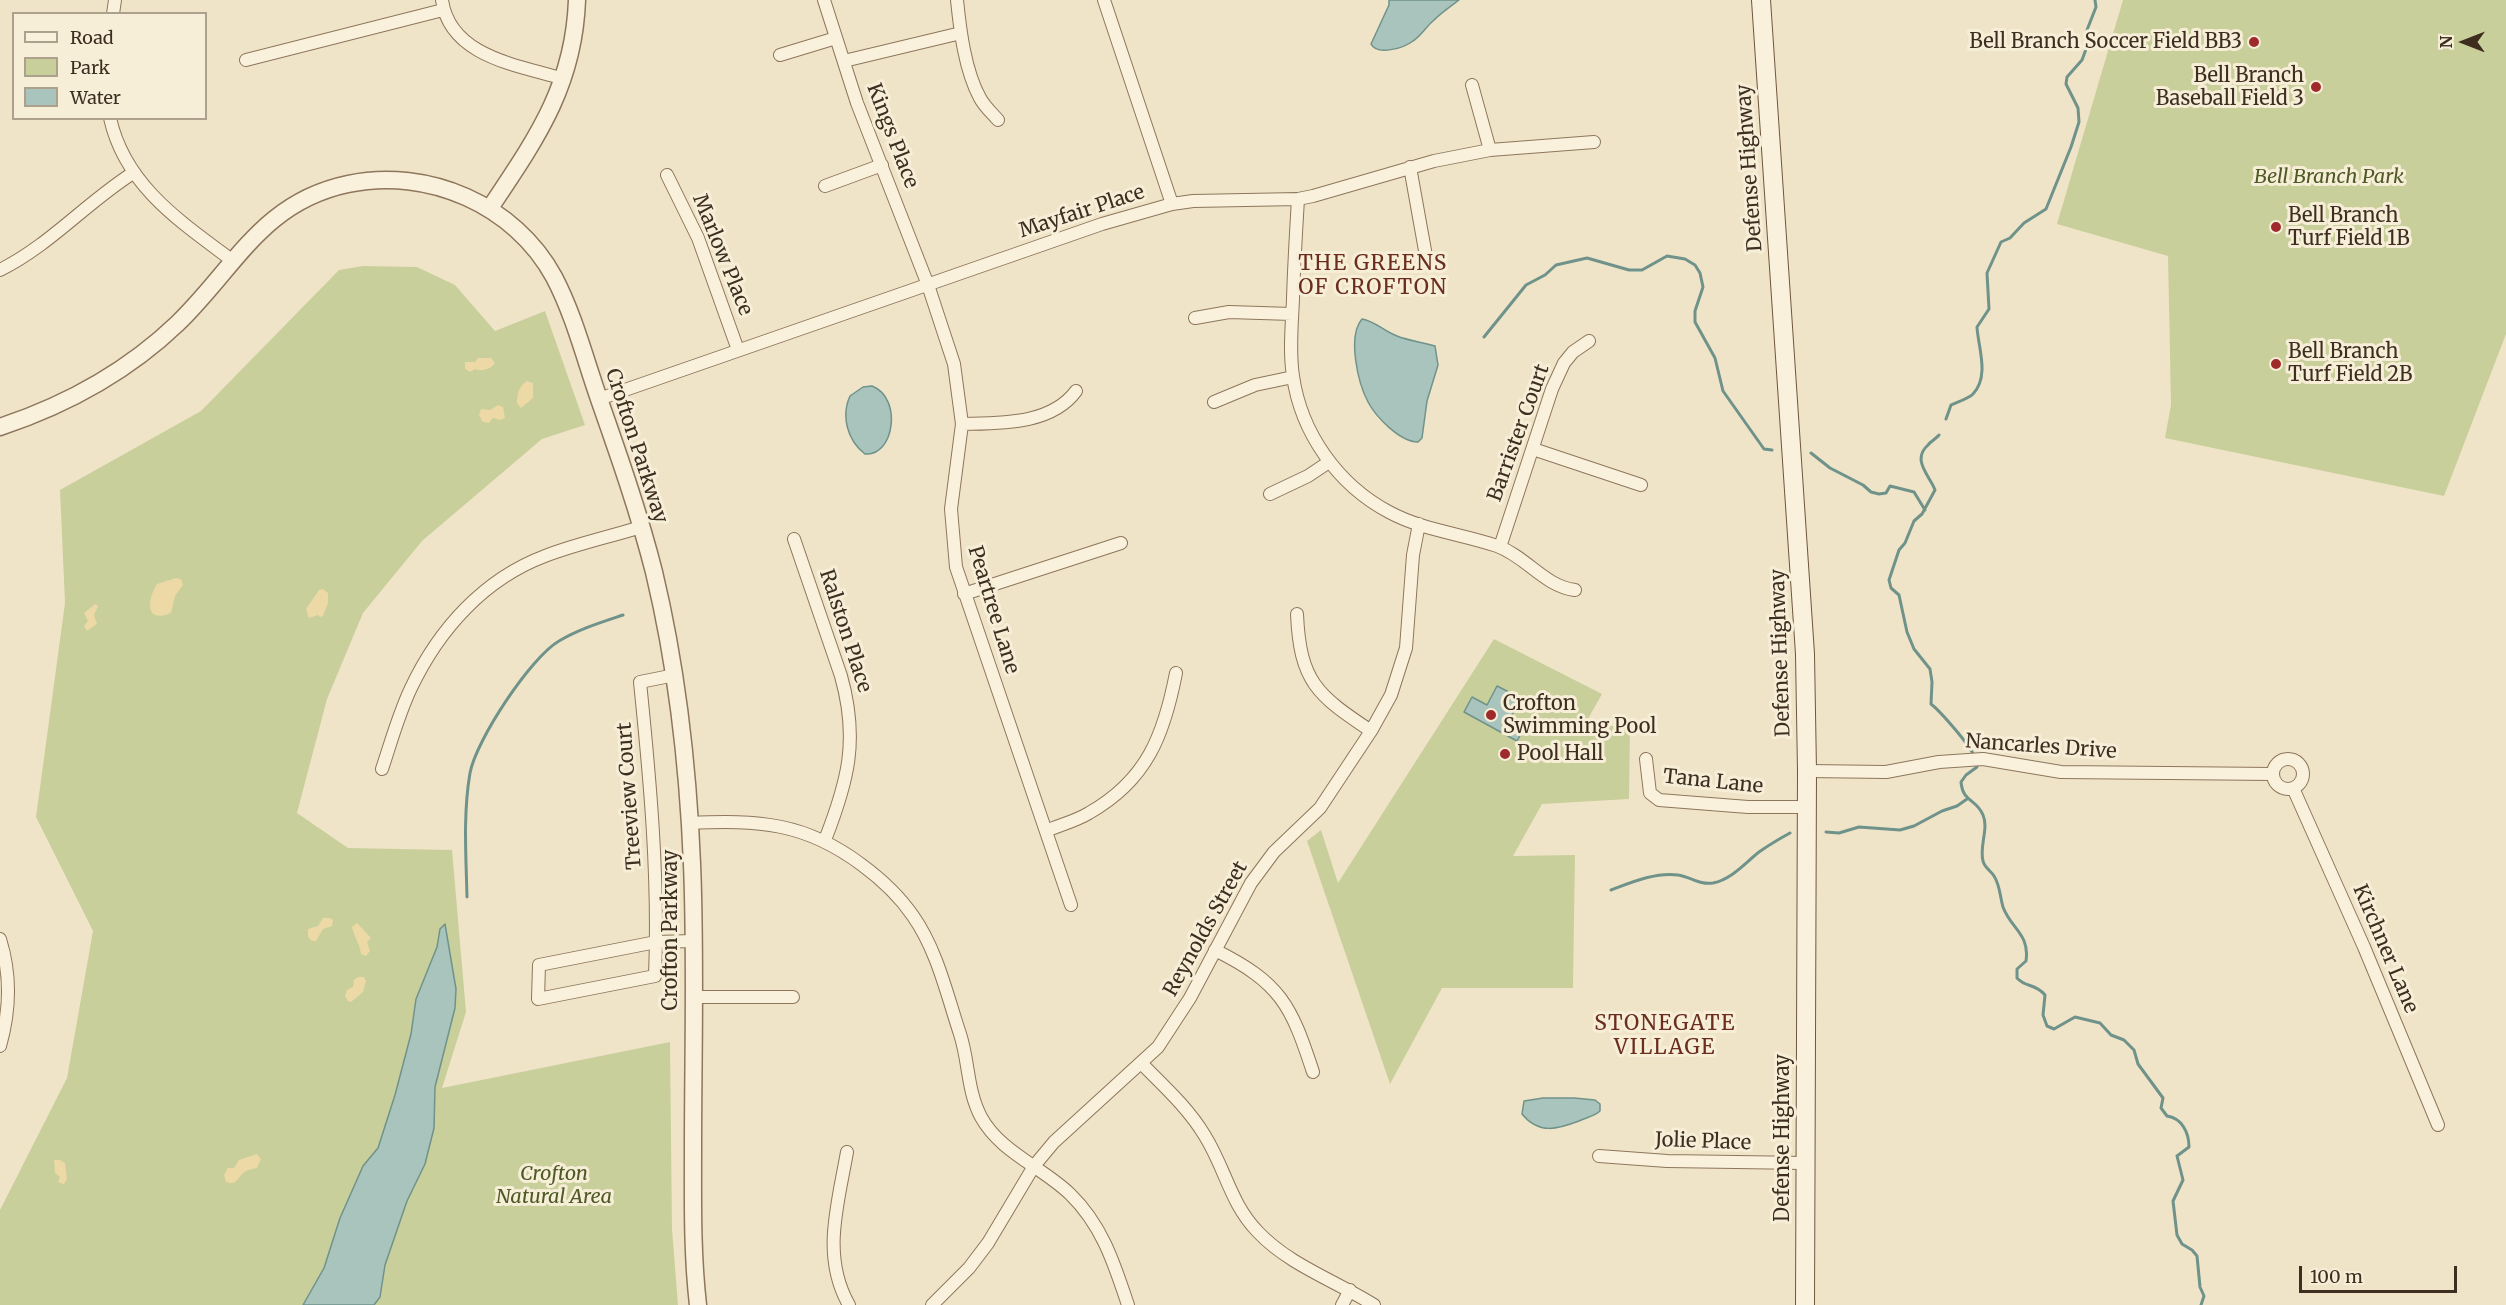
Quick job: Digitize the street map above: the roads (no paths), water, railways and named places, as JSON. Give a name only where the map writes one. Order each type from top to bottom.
[{"type":"main road","name":"Defense Highway","points":[[1761,0],[1801,574],[1807,771],[1805,1305]]},
{"type":"street","points":[[490,208],[539,135],[564,80],[576,24],[577,0]]},
{"type":"street","name":"Kings Place","points":[[824,0],[864,124],[928,285]]},
{"type":"street","points":[[957,0],[961,33],[979,96],[998,120]]},
{"type":"street","points":[[1104,0],[1172,204]]},
{"type":"street","points":[[246,60],[443,5],[455,31],[472,48],[485,55],[564,80]]},
{"type":"street","points":[[844,61],[961,33]]},
{"type":"street","points":[[780,55],[836,38]]},
{"type":"street","points":[[1472,85],[1490,150]]},
{"type":"street","points":[[111,120],[122,154],[133,173],[159,204],[233,261]]},
{"type":"street","name":"Mayfair Place","points":[[599,399],[1102,224],[1172,204],[1217,199],[1298,199],[1410,167],[1490,150],[1594,142]]},
{"type":"street","points":[[825,186],[882,165]]},
{"type":"street","points":[[1410,167],[1426,256]]},
{"type":"street","points":[[0,270],[39,248],[108,189],[133,173]]},
{"type":"street","name":"Marlow Place","points":[[667,175],[698,237],[738,350]]},
{"type":"street","name":"Crofton Parkway","points":[[0,427],[56,406],[122,369],[180,321],[250,240],[280,213],[322,191],[348,184],[379,180],[413,181],[441,187],[490,208],[530,244],[544,260],[568,307],[641,527],[654,574],[675,675],[682,723],[690,823],[693,941],[693,1227],[698,1305]]},
{"type":"street","points":[[1298,199],[1292,314],[1293,376],[1306,423],[1329,462],[1365,497],[1389,513],[1500,547],[1527,562],[1552,584],[1563,589],[1575,590]]},
{"type":"street","name":"Peartree Lane","points":[[928,285],[954,364],[962,424],[953,487],[951,529],[956,567],[1071,904]]},
{"type":"street","points":[[1195,318],[1229,312],[1292,314]]},
{"type":"street","name":"Barrister Court","points":[[1500,547],[1550,397],[1564,363],[1573,352],[1589,340]]},
{"type":"street","points":[[1214,402],[1255,385],[1293,376]]},
{"type":"street","points":[[962,424],[1007,422],[1043,414],[1068,402],[1076,391]]},
{"type":"street","points":[[1533,449],[1641,485]]},
{"type":"street","points":[[1270,494],[1308,476],[1329,462]]},
{"type":"street","name":"Reynolds Street","points":[[932,1305],[969,1268],[988,1243],[1034,1166],[1054,1142],[1142,1064],[1172,1028],[1262,866],[1320,808],[1371,731],[1391,695],[1406,648],[1413,555],[1419,524]]},
{"type":"street","points":[[382,770],[410,690],[424,662],[440,636],[468,605],[492,585],[544,556],[641,527]]},
{"type":"street","name":"Ralston Place","points":[[794,539],[841,676],[849,715],[848,773],[825,840]]},
{"type":"street","points":[[964,594],[1120,543]]},
{"type":"street","points":[[1297,614],[1300,652],[1310,679],[1329,703],[1371,731]]},
{"type":"street","points":[[1046,831],[1088,814],[1123,788],[1140,769],[1163,730],[1176,673]]},
{"type":"street","name":"Treeview Court","points":[[656,942],[655,846],[640,682],[675,675]]},
{"type":"street","name":"Tana Lane","points":[[1646,759],[1650,793],[1659,800],[1748,807],[1807,807]]},
{"type":"street","name":"Nancarles Drive","points":[[1807,771],[1886,772],[1967,759],[1983,759],[2061,772],[2273,774],[2276,766],[2282,761],[2296,762],[2302,769],[2303,778],[2294,789]]},
{"type":"street","points":[[2273,774],[2280,786],[2294,789]]},
{"type":"street","name":"Kirchner Lane","points":[[2294,789],[2364,947],[2438,1125]]},
{"type":"street","points":[[690,823],[734,821],[762,823],[797,830],[825,840],[874,873],[914,916],[940,972],[963,1042],[969,1083],[981,1117],[1005,1145],[1068,1193],[1097,1226],[1115,1264],[1128,1305]]},
{"type":"street","points":[[0,939],[7,967],[8,990],[7,1010],[0,1046]]},
{"type":"street","points":[[656,942],[655,976],[538,999],[539,965],[656,942],[693,941]]},
{"type":"street","points":[[1215,950],[1252,970],[1273,989],[1297,1024],[1313,1072]]},
{"type":"street","points":[[693,997],[793,997]]},
{"type":"street","points":[[1142,1064],[1179,1101],[1204,1135],[1223,1171],[1231,1196],[1258,1233],[1291,1259],[1374,1305]]},
{"type":"street","points":[[847,1152],[832,1245],[837,1281],[849,1305]]},
{"type":"street","name":"Jolie Place","points":[[1599,1156],[1667,1161],[1805,1163]]},
{"type":"street","points":[[1342,1305],[1350,1290]]},
{"type":"water","points":[[1389,0],[1459,0],[1439,15],[1419,37],[1409,44],[1391,50],[1379,50],[1371,44],[1389,5]]},
{"type":"water","points":[[1362,319],[1402,338],[1435,346],[1438,365],[1427,401],[1422,438],[1418,442],[1404,438],[1389,428],[1377,415],[1364,394],[1355,348],[1355,336]]},
{"type":"water","points":[[872,386],[882,392],[888,402],[891,426],[883,446],[875,452],[865,454],[850,435],[846,412],[850,396],[863,387]]},
{"type":"water","name":"Crofton Swimming Pool","points":[[1497,686],[1521,698],[1511,717],[1526,725],[1517,741],[1464,712],[1472,697],[1487,705]]},
{"type":"water","points":[[445,924],[456,989],[455,1008],[435,1087],[434,1128],[425,1164],[407,1201],[385,1265],[380,1297],[374,1305],[303,1305],[324,1268],[340,1218],[363,1166],[378,1148],[411,1034],[416,999],[437,947],[440,929]]},
{"type":"water","points":[[1543,1098],[1595,1100],[1600,1104],[1600,1111],[1556,1128],[1542,1128],[1528,1121],[1522,1114],[1524,1101]]},
{"type":"waterway","points":[[1946,419],[1951,405],[1973,394],[1981,379],[1982,361],[1977,327],[1989,309],[1987,273],[2001,242],[2010,238],[2024,223],[2046,209],[2071,147],[2079,122],[2078,108],[2066,84],[2067,77],[2082,60],[2088,44],[2087,30],[2096,7],[2095,0]]},
{"type":"waterway","points":[[1484,337],[1526,285],[1545,275],[1556,265],[1587,258],[1629,270],[1642,270],[1667,256],[1685,259],[1695,265],[1700,273],[1703,287],[1695,311],[1695,322],[1715,358],[1723,391],[1764,449],[1772,450]]},
{"type":"waterway","points":[[1939,435],[1921,456],[1923,468],[1935,490],[1922,514],[1914,521],[1905,543],[1899,550],[1889,580],[1891,588],[1899,595],[1907,632],[1914,649],[1930,669],[1931,704],[1954,728],[1974,756]]},
{"type":"waterway","points":[[1811,453],[1830,468],[1863,485],[1871,492],[1886,493],[1890,486],[1914,492],[1925,510]]},
{"type":"waterway","points":[[467,897],[466,819],[470,773],[474,759],[493,721],[520,681],[547,650],[574,633],[623,615]]},
{"type":"waterway","points":[[1976,763],[1977,767],[1961,782],[1962,789],[1983,815],[1985,820],[1982,849],[1984,863],[1993,874],[1999,887],[2006,915],[2025,944],[2026,961],[2017,969],[2017,978],[2045,995],[2043,1015],[2047,1026],[2054,1029],[2075,1017],[2100,1023],[2111,1035],[2124,1040],[2134,1050],[2138,1064],[2163,1098],[2161,1108],[2167,1116],[2181,1123],[2186,1132],[2189,1147],[2177,1156],[2183,1180],[2173,1201],[2177,1235],[2182,1244],[2197,1256],[2200,1287],[2204,1296],[2201,1305]]},
{"type":"waterway","points":[[1826,832],[1839,833],[1859,827],[1900,830],[1914,826],[1967,799]]},
{"type":"waterway","points":[[1611,890],[1644,878],[1670,874],[1703,883],[1720,881],[1763,849],[1790,833]]},
{"type":"place","name":"Bell Branch Soccer Field BB3","points":[[2254,42]]},
{"type":"place","name":"Bell Branch Baseball Field 3","points":[[2316,87]]},
{"type":"place","name":"Bell Branch Turf Field 1B","points":[[2276,227]]},
{"type":"place","name":"Bell Branch Turf Field 2B","points":[[2276,364]]},
{"type":"place","name":"Crofton Swimming Pool","points":[[1491,715]]},
{"type":"place","name":"Pool Hall","points":[[1505,754]]},
{"type":"district","name":"THE GREENS OF CROFTON","points":[[1373,276]]},
{"type":"district","name":"STONEGATE VILLAGE","points":[[1665,1036]]},
{"type":"park label","name":"Bell Branch Park","points":[[2329,177]]},
{"type":"park label","name":"Crofton Natural Area","points":[[554,1186]]}]
